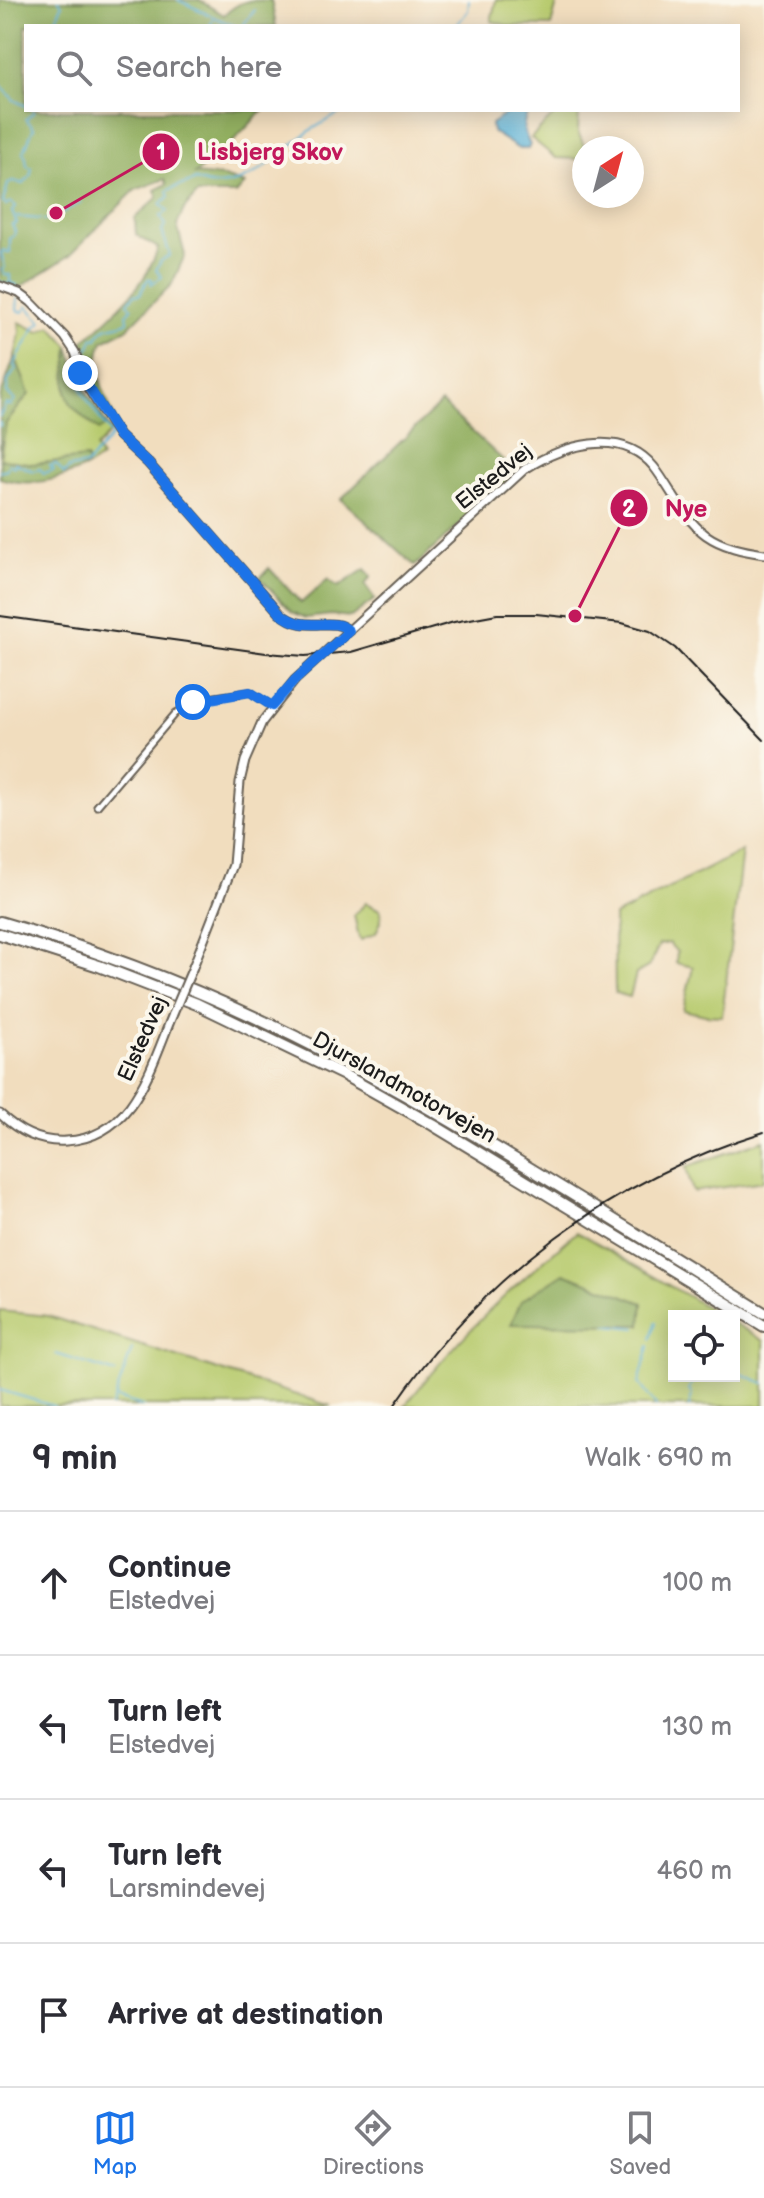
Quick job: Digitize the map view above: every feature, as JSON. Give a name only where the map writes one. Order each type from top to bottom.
[{"type":"highway","name":"Djurslandmotorvejen","points":[[0,922],[155,974],[308,1043],[438,1115],[764,1313]]},
{"type":"highway","name":"Djurslandmotorvejen","points":[[0,934],[99,966],[197,1004],[344,1075],[433,1125],[764,1326]]},
{"type":"street","points":[[0,286],[19,293],[31,302],[65,337],[75,352],[86,385],[119,436],[148,463],[280,613],[296,624],[333,624],[345,626],[349,631]]},
{"type":"street","name":"Elstedvej","points":[[0,1114],[19,1129],[54,1141],[77,1140],[99,1134],[124,1116],[138,1096],[233,865],[240,782],[245,761],[262,722],[295,680],[522,472],[557,451],[574,446],[619,445],[641,454],[654,467],[689,518],[708,536],[736,549],[764,554]]},
{"type":"street","points":[[97,806],[168,721],[193,702],[250,692],[272,706]]},
{"type":"green space","points":[[0,0],[199,0],[224,15],[245,2],[271,0],[276,24],[24,24],[24,112],[261,112],[229,146],[195,174],[224,177],[245,184],[236,194],[197,194],[184,209],[177,225],[185,255],[172,284],[127,329],[103,341],[99,371],[114,418],[110,421],[83,373],[77,347],[135,290],[152,263],[158,248],[136,235],[135,218],[158,197],[155,190],[167,184],[165,179],[135,190],[69,256],[17,289],[0,283]]},
{"type":"green space","points":[[496,0],[558,0],[552,24],[502,24],[491,21]]},
{"type":"green space","points":[[552,112],[579,112],[580,136],[572,136],[572,159],[556,158],[531,138],[553,116]]},
{"type":"green space","points":[[19,322],[39,332],[51,326],[69,346],[66,392],[99,429],[107,425],[112,431],[96,448],[101,458],[87,467],[86,458],[33,464],[0,459],[6,423],[29,394],[15,356]]},
{"type":"green space","points":[[69,346],[79,380],[107,425],[99,430],[76,410],[67,394]]},
{"type":"green space","points":[[15,356],[29,394],[6,423],[0,455],[0,398]]},
{"type":"green space","points":[[441,403],[516,472],[415,566],[341,499]]},
{"type":"green space","points":[[87,458],[87,467],[55,479],[23,482],[0,478],[0,459],[33,464]]},
{"type":"green space","points":[[269,568],[301,603],[328,579],[338,587],[365,569],[371,576],[365,585],[375,599],[351,617],[331,615],[306,618],[292,612],[260,578]]},
{"type":"green space","points":[[742,851],[722,1016],[683,1010],[693,967],[676,963],[677,952],[669,943],[659,945],[649,966],[636,974],[630,997],[615,993],[614,916]]},
{"type":"green space","points":[[366,903],[380,910],[381,921],[376,933],[361,940],[354,915]]},
{"type":"green space","points":[[764,1140],[764,1181],[693,1192],[686,1167]]},
{"type":"green space","points":[[577,1232],[712,1310],[668,1310],[668,1382],[740,1382],[740,1327],[764,1341],[764,1406],[405,1406],[444,1358],[531,1272]]},
{"type":"green space","points":[[564,1273],[643,1303],[641,1325],[511,1324],[521,1301]]},
{"type":"green space","points":[[0,1311],[48,1316],[331,1406],[0,1406]]},
{"type":"water","points":[[508,112],[528,112],[524,124],[530,145],[528,149],[519,149],[492,132],[491,124]]},
{"type":"waterway","points":[[54,24],[62,5],[59,0]]},
{"type":"waterway","points":[[178,0],[214,17],[211,24]]},
{"type":"waterway","points":[[458,24],[468,11],[469,0]]},
{"type":"waterway","points":[[244,24],[255,10]]},
{"type":"waterway","points":[[214,17],[230,24]]},
{"type":"waterway","points":[[60,24],[64,24]]},
{"type":"waterway","points":[[0,84],[14,100],[24,105]]},
{"type":"waterway","points":[[17,285],[10,282],[10,275],[2,270],[5,267],[1,253],[4,250],[10,253],[10,238],[15,231],[12,225],[17,223],[12,212],[16,206],[3,202],[8,184],[14,181],[23,184],[30,177],[32,168],[27,166],[23,152],[34,128],[26,119],[34,112]]},
{"type":"waterway","points":[[83,365],[81,354],[90,347],[93,338],[97,339],[107,328],[128,321],[127,313],[132,308],[128,303],[134,295],[140,294],[148,279],[152,279],[151,284],[162,277],[156,270],[161,261],[170,255],[162,231],[166,225],[160,216],[168,211],[160,204],[169,197],[167,191],[196,180],[212,184],[241,180],[269,164],[312,130],[342,112]]},
{"type":"waterway","points":[[44,220],[50,220],[81,202]]},
{"type":"waterway","points":[[17,217],[40,219]]},
{"type":"waterway","points":[[0,282],[16,286]]},
{"type":"waterway","points":[[0,416],[6,404],[11,406],[15,400],[7,393],[8,381],[16,369],[14,365],[36,326],[42,322],[27,306],[23,312],[17,310],[18,297]]},
{"type":"waterway","points":[[79,382],[111,434]]},
{"type":"waterway","points":[[0,471],[7,469],[9,464],[14,467],[15,463],[33,471],[40,469],[44,473],[54,470],[50,466],[56,464],[64,474],[69,468],[86,465],[113,435]]},
{"type":"waterway","points":[[651,1339],[656,1322]]},
{"type":"waterway","points":[[607,1325],[636,1328]]},
{"type":"waterway","points":[[649,1346],[639,1383],[656,1406]]},
{"type":"waterway","points":[[112,1406],[132,1349]]},
{"type":"waterway","points":[[56,1354],[116,1373]]},
{"type":"waterway","points":[[740,1373],[764,1383]]},
{"type":"waterway","points":[[689,1406],[692,1382]]},
{"type":"waterway","points":[[0,1390],[54,1406]]},
{"type":"waterway","points":[[116,1398],[143,1406]]},
{"type":"tram line","points":[[0,616],[305,656],[351,652],[454,622],[497,614],[536,614],[622,623],[650,631],[675,648],[764,740]]},
{"type":"tram line","points":[[394,1406],[468,1315],[511,1274],[556,1238],[604,1205],[655,1176],[708,1152],[764,1132]]},
{"type":"place","name":"Lisbjerg Skov","points":[[56,213]]},
{"type":"place","name":"Nye","points":[[575,616]]},
{"type":"route","points":[[80,373],[119,436],[148,463],[286,619],[307,626],[345,626],[349,631],[295,680],[272,706],[250,692],[193,702]]}]
